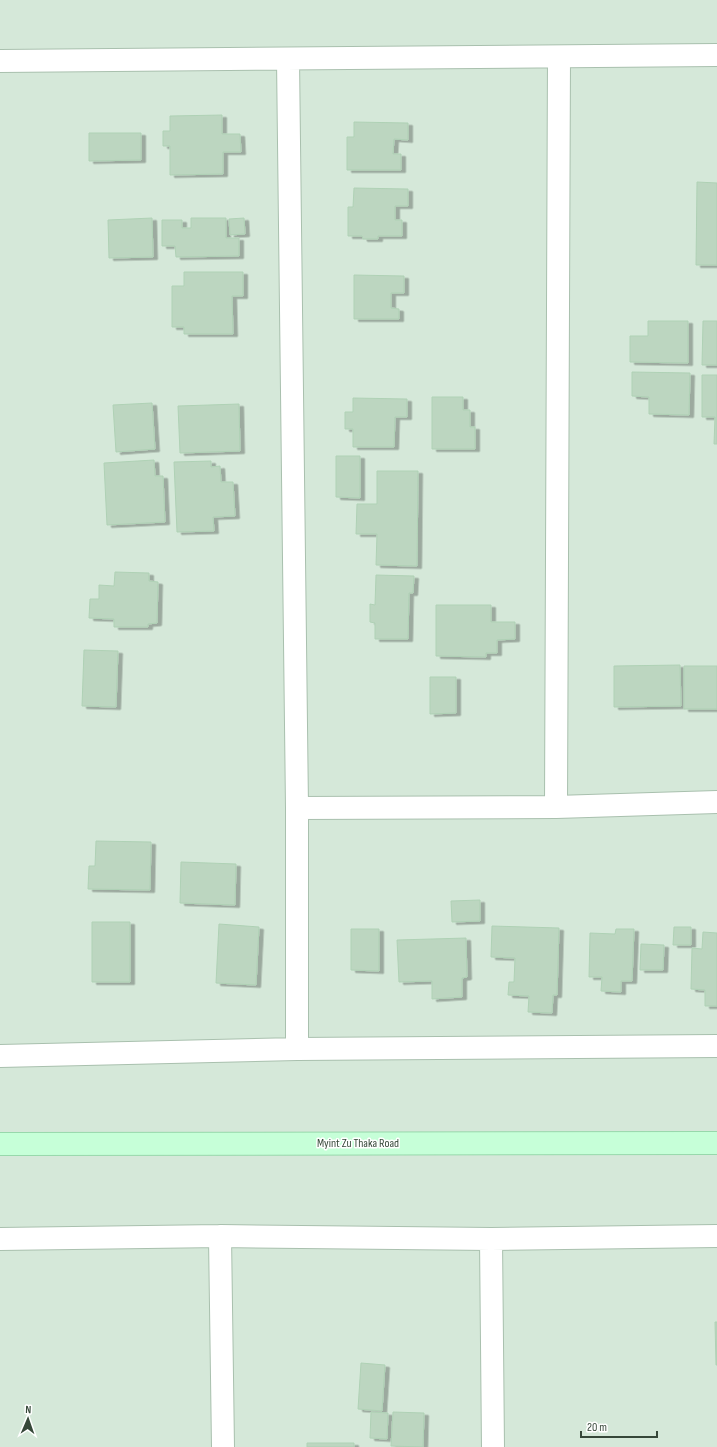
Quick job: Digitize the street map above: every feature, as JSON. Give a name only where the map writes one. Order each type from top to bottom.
[{"type":"street","points":[[0,61],[717,55]]},
{"type":"street","points":[[556,807],[559,57]]},
{"type":"street","points":[[288,58],[297,808],[297,1049]]},
{"type":"street","points":[[297,808],[556,807],[717,802]]},
{"type":"street","points":[[0,1056],[297,1049],[717,1046]]},
{"type":"street","name":"Myint Zu Thaka Road","points":[[0,1144],[717,1143]]},
{"type":"street","points":[[0,1239],[220,1236],[491,1239],[717,1236]]},
{"type":"street","points":[[220,1236],[223,1447]]},
{"type":"street","points":[[491,1239],[493,1447]]},
{"type":"shaded area","points":[[0,0],[717,0],[717,1447],[0,1447]]},
{"type":"building","points":[[222,115],[222,134],[240,134],[241,152],[223,152],[223,174],[170,175],[170,146],[163,146],[163,131],[170,131],[170,116]]},
{"type":"building","points":[[354,122],[408,123],[408,140],[394,139],[393,154],[401,154],[401,170],[347,170],[347,137],[354,137]]},
{"type":"building","points":[[89,133],[141,133],[141,160],[89,161]]},
{"type":"building","points":[[697,182],[717,183],[717,265],[696,265]]},
{"type":"building","points":[[354,188],[408,189],[408,206],[395,206],[395,220],[402,220],[402,236],[378,236],[378,239],[363,239],[362,236],[348,236],[348,207],[353,207]]},
{"type":"building","points":[[152,218],[153,257],[109,258],[108,220]]},
{"type":"building","points":[[191,218],[226,218],[226,238],[239,238],[239,256],[176,257],[175,246],[162,246],[162,220],[182,220],[182,228],[191,228]]},
{"type":"building","points":[[244,218],[245,234],[230,235],[229,219]]},
{"type":"building","points":[[184,272],[243,272],[243,296],[232,296],[233,334],[184,334],[184,327],[172,327],[172,286],[184,286]]},
{"type":"building","points":[[354,275],[404,276],[404,293],[391,293],[391,308],[399,309],[399,319],[354,319]]},
{"type":"building","points":[[648,321],[688,321],[688,363],[630,362],[630,336],[648,336]]},
{"type":"building","points":[[703,321],[717,321],[717,365],[702,365]]},
{"type":"building","points":[[632,372],[690,373],[689,415],[649,414],[649,397],[632,396]]},
{"type":"building","points":[[702,375],[717,375],[717,444],[714,444],[715,417],[702,417]]},
{"type":"building","points":[[432,397],[463,397],[463,410],[470,410],[470,427],[475,427],[475,449],[432,449]]},
{"type":"building","points":[[353,398],[407,399],[407,417],[395,417],[394,447],[353,447],[353,429],[345,429],[345,412],[353,412]]},
{"type":"building","points":[[152,403],[155,449],[116,452],[113,405]]},
{"type":"building","points":[[239,404],[240,451],[180,453],[178,406]]},
{"type":"building","points":[[336,456],[360,456],[360,498],[336,497]]},
{"type":"building","points":[[154,460],[155,476],[163,476],[165,522],[107,525],[104,463]]},
{"type":"building","points":[[211,461],[211,467],[220,466],[221,482],[233,482],[235,516],[213,517],[214,531],[177,532],[174,462]]},
{"type":"building","points":[[377,471],[418,471],[417,566],[376,565],[377,534],[356,534],[357,504],[377,504]]},
{"type":"building","points":[[115,572],[149,573],[149,581],[158,582],[157,623],[148,624],[148,627],[114,627],[114,619],[89,618],[90,599],[99,599],[99,585],[114,586]]},
{"type":"building","points":[[376,575],[414,576],[413,593],[409,593],[408,639],[375,639],[375,623],[370,622],[370,604],[375,605]]},
{"type":"building","points":[[436,605],[491,605],[491,622],[515,622],[515,639],[497,640],[497,653],[486,653],[486,657],[436,656]]},
{"type":"building","points":[[84,650],[118,651],[116,707],[82,706]]},
{"type":"building","points":[[680,665],[681,706],[614,707],[614,666]]},
{"type":"building","points":[[684,666],[717,666],[717,709],[684,709]]},
{"type":"building","points":[[430,677],[456,677],[456,713],[430,714]]},
{"type":"building","points":[[96,841],[151,842],[150,890],[88,889],[89,866],[95,866]]},
{"type":"building","points":[[181,862],[236,864],[235,905],[180,903]]},
{"type":"building","points":[[480,900],[480,921],[452,922],[451,901]]},
{"type":"building","points":[[92,922],[130,922],[130,982],[92,982]]},
{"type":"building","points":[[219,924],[259,927],[256,985],[216,983]]},
{"type":"building","points":[[492,926],[559,928],[557,995],[553,995],[552,1013],[528,1012],[529,996],[508,995],[509,982],[514,982],[515,958],[491,957]]},
{"type":"building","points":[[674,927],[691,927],[691,945],[673,945]]},
{"type":"building","points":[[351,929],[379,929],[379,971],[351,970]]},
{"type":"building","points":[[616,929],[634,929],[632,981],[621,981],[621,992],[601,991],[602,977],[589,977],[590,933],[615,934]]},
{"type":"building","points":[[703,932],[717,933],[717,1006],[705,1006],[705,990],[691,989],[692,948],[702,949]]},
{"type":"building","points":[[466,938],[467,977],[462,978],[462,997],[432,999],[432,981],[399,982],[397,940]]},
{"type":"building","points":[[641,944],[664,945],[663,970],[640,970]]},
{"type":"building","points":[[715,1322],[717,1322],[717,1365],[716,1365]]},
{"type":"building","points":[[361,1363],[385,1365],[382,1411],[358,1409]]},
{"type":"building","points":[[371,1412],[388,1413],[387,1439],[370,1438]]},
{"type":"building","points":[[393,1412],[424,1413],[423,1447],[391,1446]]},
{"type":"building","points":[[307,1443],[354,1443],[354,1447],[307,1447]]}]
